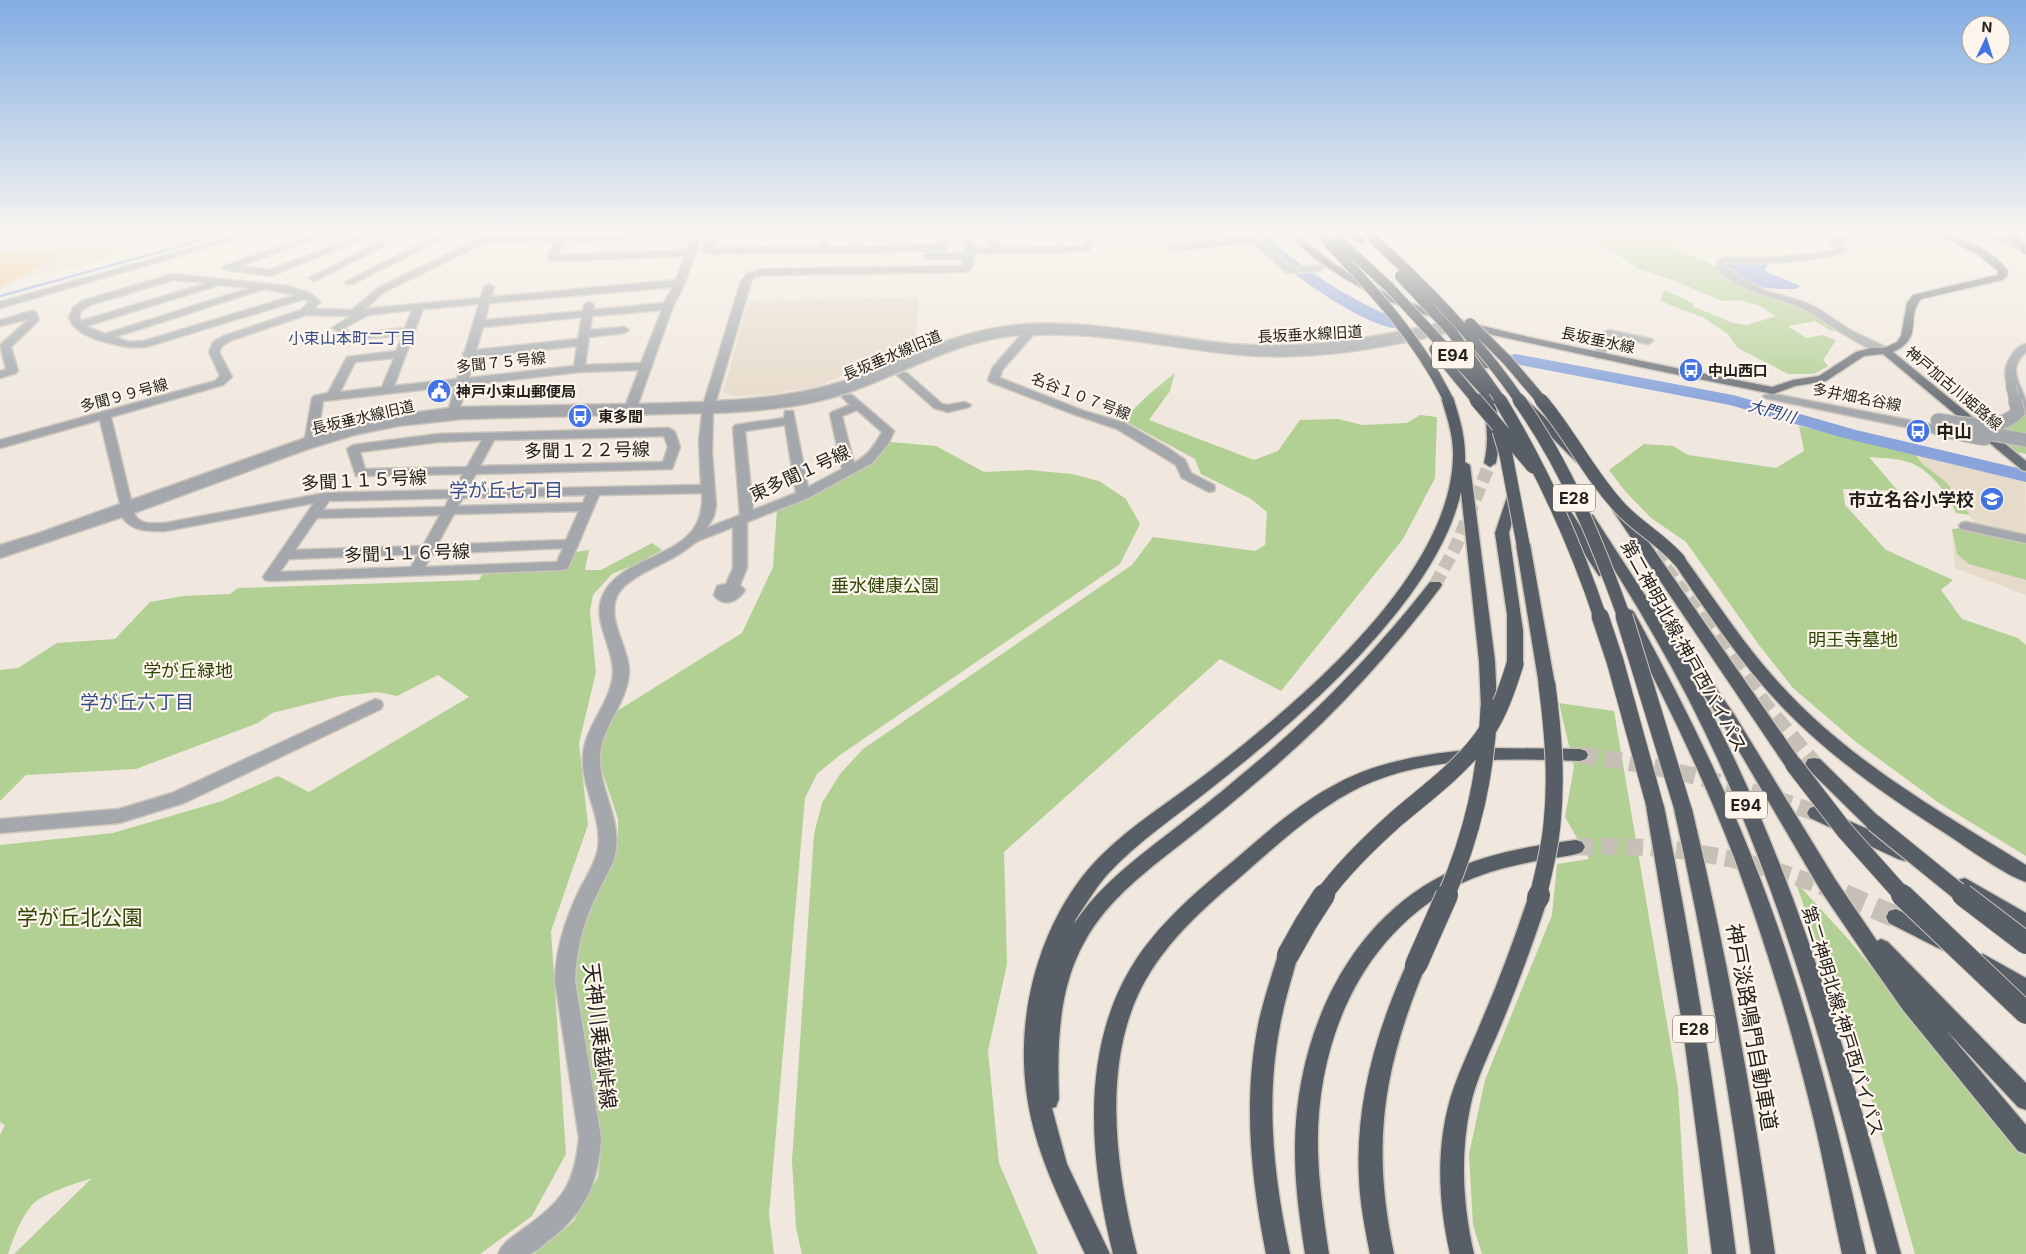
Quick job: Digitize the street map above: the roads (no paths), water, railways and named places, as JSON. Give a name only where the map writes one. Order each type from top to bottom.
[{"type":"highway","points":[[1375,291],[1395,313],[1431,362],[1447,397],[1459,438],[1464,463],[1487,661],[1489,708],[1484,770],[1470,834],[1458,869],[1390,1030],[1380,1067],[1370,1122],[1370,1180],[1382,1254]]},
{"type":"highway","name":"第二神明北線;神戸西バイパス","points":[[1380,291],[1551,479],[1603,540],[1674,660],[1710,726],[1744,799],[1781,892],[1814,988],[1865,1161],[1889,1254]]},
{"type":"highway","name":"第二神明北線;神戸西バイパス","points":[[1393,291],[1467,370],[1551,479],[1584,541],[1619,597],[1686,725],[1720,800],[1755,891],[1788,992],[1824,1118],[1854,1254]]},
{"type":"highway","points":[[1413,291],[1449,338],[1482,389],[1499,431],[1514,494],[1523,544],[1547,685],[1554,746],[1554,796],[1547,854],[1538,898],[1507,985],[1471,1068],[1460,1106],[1452,1147],[1452,1193],[1462,1254]]},
{"type":"highway","name":"E28","points":[[1416,291],[1479,368],[1502,401],[1543,472],[1571,536],[1608,639],[1655,806],[1671,886],[1711,1144],[1724,1254]]},
{"type":"highway","name":"神戸淡路鳴門自動車道","points":[[1425,291],[1447,309],[1496,368],[1541,433],[1562,472],[1608,573],[1633,642],[1683,809],[1703,893],[1726,1009],[1750,1155],[1763,1254]]},
{"type":"highway","points":[[1428,291],[1477,330],[1512,365],[1555,417],[1616,502],[1629,516],[1662,541],[1679,560],[1731,634],[1793,708],[1823,735],[1900,794],[2026,874]]},
{"type":"highway","points":[[1453,325],[1482,383],[1492,421],[1494,441],[1490,463]]},
{"type":"highway","points":[[1453,325],[1555,435],[1597,475],[1794,765],[1845,831],[1902,895],[2026,1013]]},
{"type":"highway","points":[[1098,1254],[1077,1213],[1053,1158],[1042,1116],[1036,1077],[1034,1042],[1038,1004],[1044,973],[1056,938],[1072,908],[1089,883],[1110,860],[1257,743],[1310,696],[1346,660],[1386,615],[1417,572],[1446,520],[1457,478],[1459,438]]},
{"type":"highway","points":[[1278,1254],[1270,1215],[1262,1149],[1261,1089],[1267,1036],[1288,955],[1306,920],[1327,888],[1375,838],[1442,783],[1481,742],[1504,700],[1515,664],[1517,641],[1503,541],[1503,526],[1514,503],[1514,494]]},
{"type":"highway","points":[[1603,540],[1698,672],[1849,917],[1910,1003],[2026,1143]]},
{"type":"highway","points":[[1077,1213],[1057,1156],[1048,1110],[1046,1069],[1048,1031],[1054,996],[1064,962],[1077,935],[1094,910],[1117,887],[1283,750],[1323,714],[1380,655],[1435,585]]},
{"type":"highway","points":[[1125,1254],[1113,1202],[1107,1158],[1107,1081],[1112,1043],[1121,1010],[1142,968],[1156,947],[1178,922],[1226,878],[1299,817],[1348,786],[1382,773],[1439,759],[1511,753],[1580,755]]},
{"type":"highway","points":[[1814,764],[1874,823],[1950,885],[2026,943]]},
{"type":"highway","points":[[1816,813],[1909,856],[2003,907],[2026,923]]},
{"type":"highway","points":[[1317,1254],[1306,1179],[1306,1121],[1313,1069],[1325,1024],[1346,979],[1364,951],[1390,922],[1437,887],[1468,872],[1497,862],[1531,854],[1576,847]]},
{"type":"highway","points":[[1809,854],[1888,957],[2026,1099]]},
{"type":"highway","points":[[1896,917],[1950,945],[2026,989]]},
{"type":"main road","name":"長坂垂水線","points":[[1359,291],[1380,301],[1453,325],[1590,360],[1771,393]]},
{"type":"main road","name":"長坂垂水線","points":[[1374,291],[1453,325],[1771,393]]},
{"type":"main road","name":"神戸加古川姫路線","points":[[1941,291],[1918,297],[1912,303],[1904,340],[1886,351],[2026,467]]},
{"type":"main road","points":[[1771,393],[1793,382],[1822,379],[1860,354],[1871,351],[1886,351]]},
{"type":"street","points":[[0,300],[34,291]]},
{"type":"street","points":[[0,305],[51,291]]},
{"type":"street","points":[[128,291],[86,303],[77,310],[74,317],[78,324],[89,332],[128,345],[145,344],[306,295]]},
{"type":"street","points":[[78,324],[193,291]]},
{"type":"street","points":[[105,337],[253,291]]},
{"type":"street","points":[[293,291],[306,295],[315,302],[305,312]]},
{"type":"street","points":[[380,291],[359,312],[337,328],[349,337],[409,331]]},
{"type":"street","points":[[452,413],[487,291]]},
{"type":"street","points":[[579,369],[591,291]]},
{"type":"street","points":[[305,312],[359,312],[415,304],[484,301],[596,291]]},
{"type":"street","points":[[630,408],[668,306],[676,291]]},
{"type":"street","name":"天神川乗越峠線","points":[[510,1254],[571,1206],[580,1192],[590,1154],[590,1138],[565,966],[570,934],[607,850],[606,821],[592,768],[591,748],[612,704],[621,673],[607,611],[608,599],[620,582],[681,548],[693,538],[701,529],[709,513],[707,416],[743,291]]},
{"type":"street","points":[[1758,291],[1813,310],[1846,332],[1886,351]]},
{"type":"street","points":[[168,298],[187,311]]},
{"type":"street","points":[[387,390],[409,331],[415,304]]},
{"type":"street","points":[[477,324],[668,306]]},
{"type":"street","points":[[201,307],[223,321]]},
{"type":"street","name":"多聞９９号線","points":[[0,444],[219,384],[226,377],[214,352],[217,344],[228,338],[305,312]]},
{"type":"street","points":[[0,323],[32,314],[34,320],[5,340],[12,371],[0,375]]},
{"type":"street","name":"長坂垂水線旧道","points":[[0,549],[127,508],[310,442],[372,427],[452,413],[774,406],[814,400],[859,386],[937,352],[966,342],[1033,329],[1228,350],[1286,353],[1330,351],[1373,346],[1453,325]]},
{"type":"street","name":"名谷１０７号線","points":[[1033,329],[997,370],[994,380],[1080,413],[1121,426],[1164,451],[1181,463],[1186,475],[1209,488]]},
{"type":"street","points":[[468,354],[584,338],[624,330]]},
{"type":"street","points":[[1600,356],[1604,335],[1609,333],[1648,341]]},
{"type":"street","points":[[1938,424],[1984,425],[2011,420],[2018,412],[2010,367],[2018,353],[2026,347]]},
{"type":"street","points":[[310,442],[318,398],[333,395],[351,359],[400,354]]},
{"type":"street","name":"多聞７５号線","points":[[333,395],[579,369],[645,366]]},
{"type":"street","points":[[904,375],[938,406],[948,409],[965,405]]},
{"type":"street","points":[[2012,386],[2026,411]]},
{"type":"street","name":"多井畑名谷線","points":[[1771,393],[1817,399],[1938,424],[2026,447]]},
{"type":"street","name":"多井畑名谷線","points":[[1771,393],[2026,440]]},
{"type":"street","name":"東多聞１号線","points":[[693,538],[803,495],[868,460],[882,444],[888,431],[848,397]]},
{"type":"street","points":[[849,470],[836,414],[858,406]]},
{"type":"street","points":[[732,587],[740,568],[743,518],[739,428],[789,415],[803,495]]},
{"type":"street","points":[[105,416],[118,481],[127,508]]},
{"type":"street","name":"多聞１２２号線","points":[[669,432],[674,447],[668,466],[471,471],[360,474],[353,449],[438,438],[669,432]]},
{"type":"street","points":[[415,572],[490,437]]},
{"type":"street","name":"多聞１１５号線","points":[[127,508],[132,521],[141,526],[165,527],[325,497],[708,489]]},
{"type":"street","name":"多聞１１６号線","points":[[325,497],[270,576],[562,566],[594,492]]},
{"type":"street","points":[[313,514],[588,507]]},
{"type":"street","name":"長坂垂水線旧道","points":[[0,554],[60,536],[127,508]]},
{"type":"street","points":[[1966,526],[2026,539]]},
{"type":"street","points":[[285,555],[572,544]]},
{"type":"street","points":[[0,826],[119,816],[178,798],[375,705]]},
{"type":"waterway","points":[[0,296],[20,291]]},
{"type":"waterway","name":"大門川","points":[[1327,291],[1357,307],[1398,325]]},
{"type":"waterway","name":"大門川","points":[[1516,359],[1733,400],[1851,434],[2026,476]]},
{"type":"tunnel","points":[[1435,585],[1456,546],[1490,463]]},
{"type":"tunnel","points":[[1644,537],[1701,617]]},
{"type":"tunnel","points":[[1701,616],[1765,706],[1814,764]]},
{"type":"tunnel","points":[[1580,755],[1641,764],[1700,777],[1816,813]]},
{"type":"tunnel","points":[[1576,847],[1613,846],[1648,848],[1714,856],[1779,872],[1847,896]]},
{"type":"tunnel","points":[[1844,895],[1896,917]]},
{"type":"place","name":"中山西口","points":[[1691,370]]},
{"type":"place","name":"神戸小束山郵便局","points":[[439,391]]},
{"type":"place","name":"東多聞","points":[[580,416]]},
{"type":"place","name":"中山","points":[[1918,431]]},
{"type":"place","name":"市立名谷小学校","points":[[1992,499]]},
{"type":"district","name":"小束山本町二丁目","points":[[352,338]]},
{"type":"district","name":"学が丘七丁目","points":[[506,490]]},
{"type":"district","name":"学が丘六丁目","points":[[137,702]]},
{"type":"park label","name":"垂水健康公園","points":[[885,585]]},
{"type":"park label","name":"明王寺墓地","points":[[1853,639]]},
{"type":"park label","name":"学が丘緑地","points":[[188,670]]},
{"type":"park label","name":"学が丘北公園","points":[[80,917]]}]
